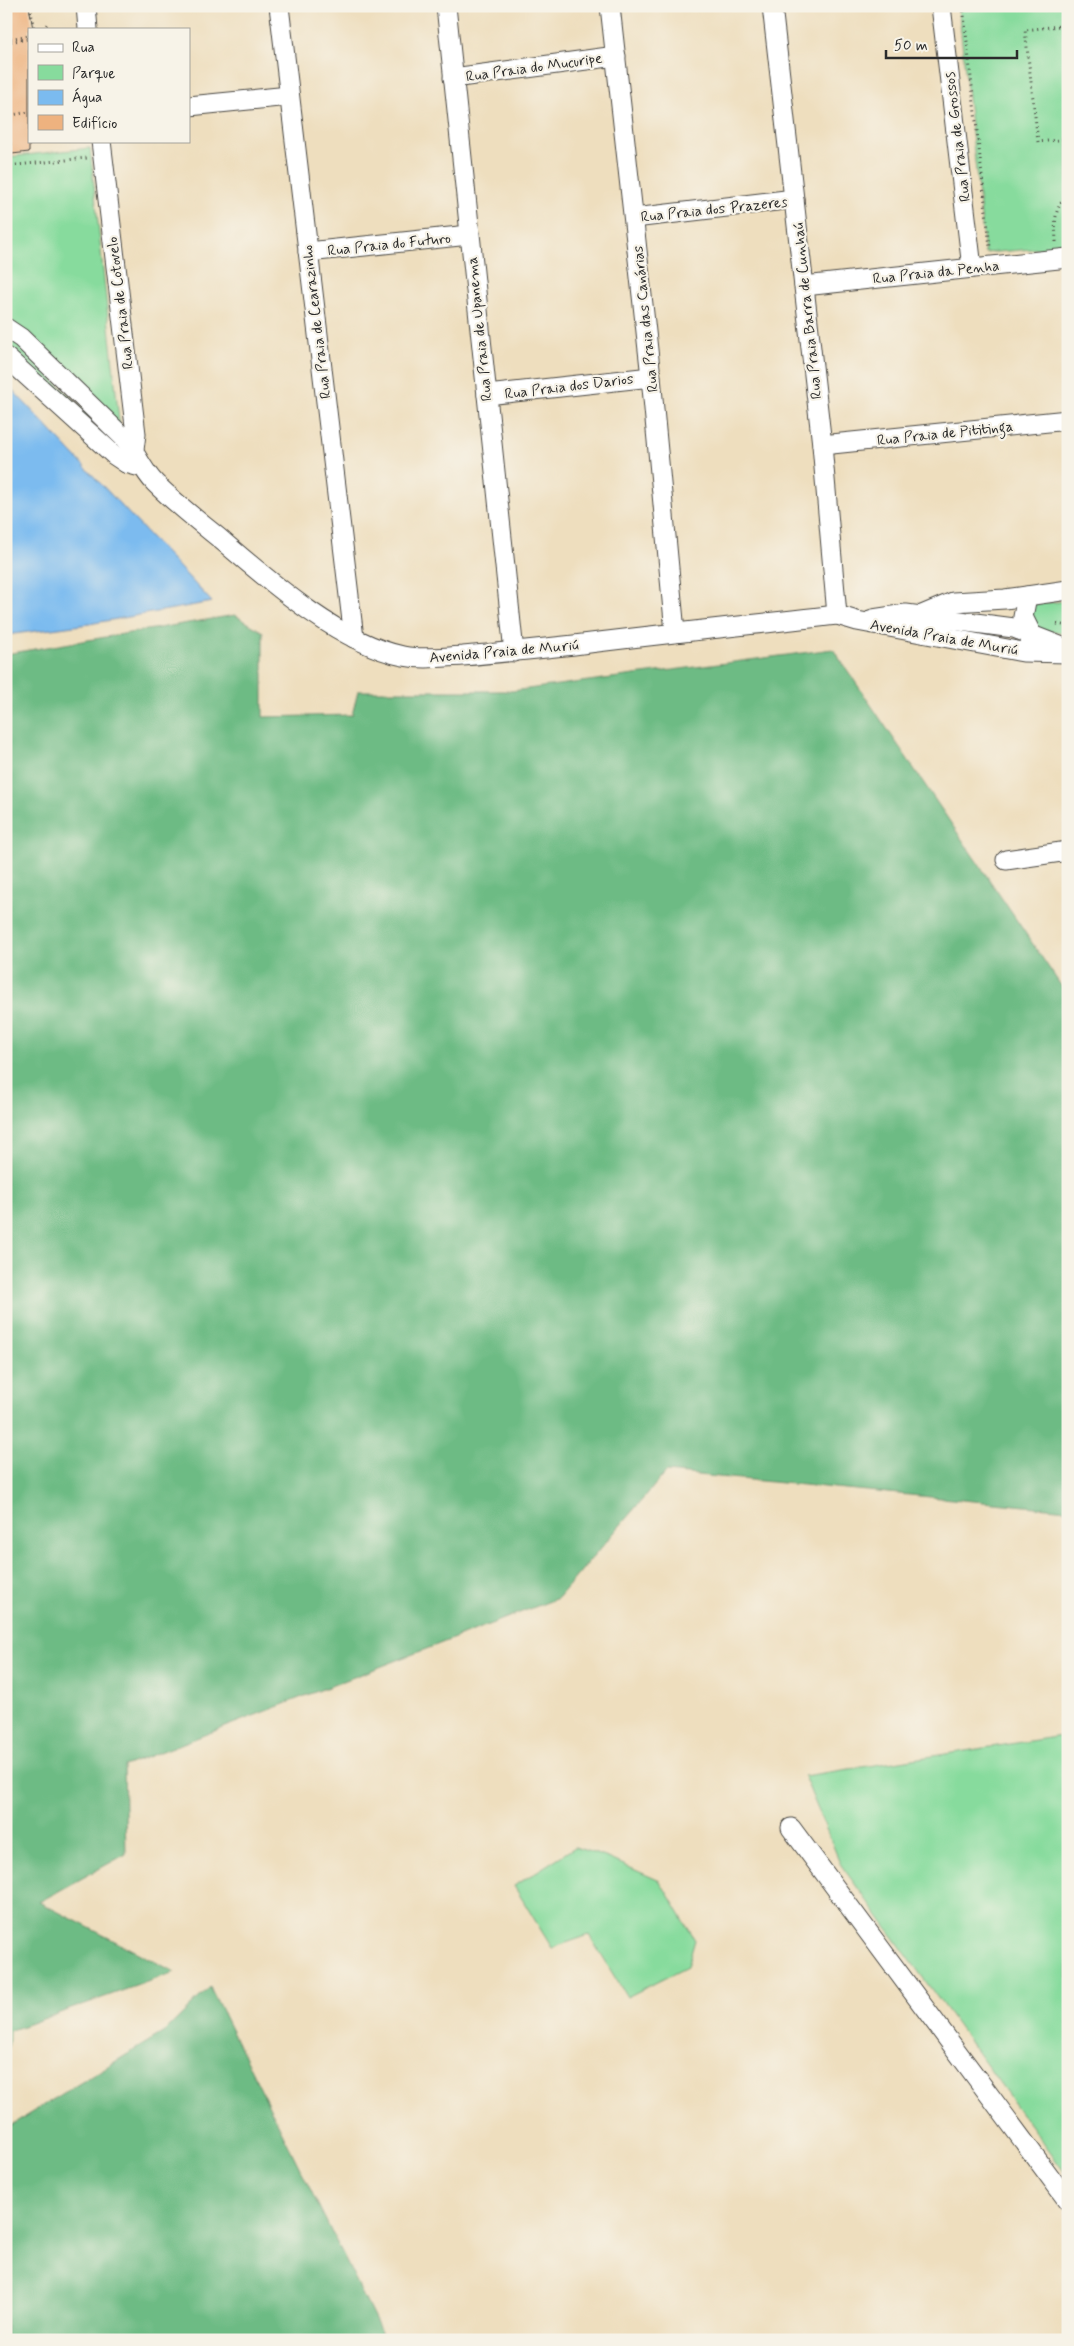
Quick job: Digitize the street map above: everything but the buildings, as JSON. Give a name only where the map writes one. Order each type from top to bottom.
[{"type":"street","points":[[86,6],[88,28]]},
{"type":"street","name":"Rua Praia de Cearazinho","points":[[279,6],[354,638]]},
{"type":"street","name":"Rua Praia de Upanema","points":[[446,6],[514,652]]},
{"type":"street","name":"Rua Praia das Canárias","points":[[610,6],[651,376],[675,632]]},
{"type":"street","name":"Rua Praia Barra de Cunhaú","points":[[772,6],[822,445],[837,615]]},
{"type":"street","name":"Rua Praia de Grossos","points":[[941,6],[972,268]]},
{"type":"street","name":"Rua Praia do Mucuripe","points":[[453,78],[616,56]]},
{"type":"street","points":[[190,106],[289,96]]},
{"type":"street","name":"Rua Praia de Cotovelo","points":[[102,149],[136,434],[134,460]]},
{"type":"street","name":"Rua Praia dos Prazeres","points":[[634,218],[794,200]]},
{"type":"street","name":"Rua Praia do Futuro","points":[[308,252],[469,235]]},
{"type":"street","name":"Rua Praia da Penha","points":[[804,286],[1068,258]]},
{"type":"street","name":"Avenida Praia de Muriú","points":[[6,328],[21,338],[155,483],[268,580],[354,638],[403,656],[426,659],[514,652],[675,632],[837,615]]},
{"type":"street","name":"Avenida Praia de Muriú","points":[[6,357],[134,460]]},
{"type":"street","name":"Rua Praia dos Darios","points":[[487,395],[651,376]]},
{"type":"street","name":"Rua Praia de Pititinga","points":[[822,445],[1068,420]]},
{"type":"street","points":[[921,616],[952,602],[1026,596],[1068,590]]},
{"type":"street","points":[[1023,652],[1032,635],[1023,617],[1026,596]]},
{"type":"street","points":[[990,645],[994,625],[1005,598]]},
{"type":"street","name":"Avenida Praia de Muriú","points":[[857,621],[906,614],[994,625],[1014,628],[1068,649]]},
{"type":"street","points":[[837,615],[857,621]]},
{"type":"street","name":"Avenida Praia de Muriú","points":[[857,621],[1023,652],[1068,653]]},
{"type":"street","points":[[1006,860],[1068,850]]},
{"type":"street","points":[[792,1828],[1068,2201]]},
{"type":"path","points":[[30,6],[34,28]]},
{"type":"path","points":[[963,6],[990,247]]},
{"type":"path","points":[[44,28],[49,22]]},
{"type":"path","points":[[1068,25],[1025,30],[1038,142],[1068,139]]},
{"type":"path","points":[[6,41],[28,37]]},
{"type":"path","points":[[6,116],[28,112]]},
{"type":"path","points":[[6,166],[102,149]]},
{"type":"path","points":[[1056,242],[1055,213],[1059,203],[1068,194]]},
{"type":"path","points":[[1051,623],[1068,626]]},
{"type":"green space","points":[[958,6],[1068,6],[1068,246],[985,253]]},
{"type":"green space","points":[[6,144],[8,157],[90,148],[120,430],[6,320]]},
{"type":"green space","points":[[6,332],[117,443],[118,448],[6,350]]},
{"type":"green space","points":[[1068,601],[1068,634],[1030,629],[1023,605]]},
{"type":"green space","points":[[235,615],[263,632],[263,717],[352,715],[358,691],[512,691],[833,649],[1068,996],[1068,1510],[666,1472],[558,1598],[124,1766],[126,1854],[39,1902],[175,1972],[9,2031],[6,2030],[6,654]]},
{"type":"green space","points":[[1068,1735],[1068,2177],[841,1865],[804,1776]]},
{"type":"green space","points":[[575,1847],[608,1858],[660,1881],[695,1940],[687,1967],[627,1997],[589,1935],[552,1948],[514,1886]]},
{"type":"green space","points":[[210,1987],[385,2340],[6,2340],[6,2128],[164,2032]]},
{"type":"green space","points":[[6,2030],[9,2031],[6,2128]]},
{"type":"water","points":[[6,383],[212,602],[89,624],[6,635]]}]
